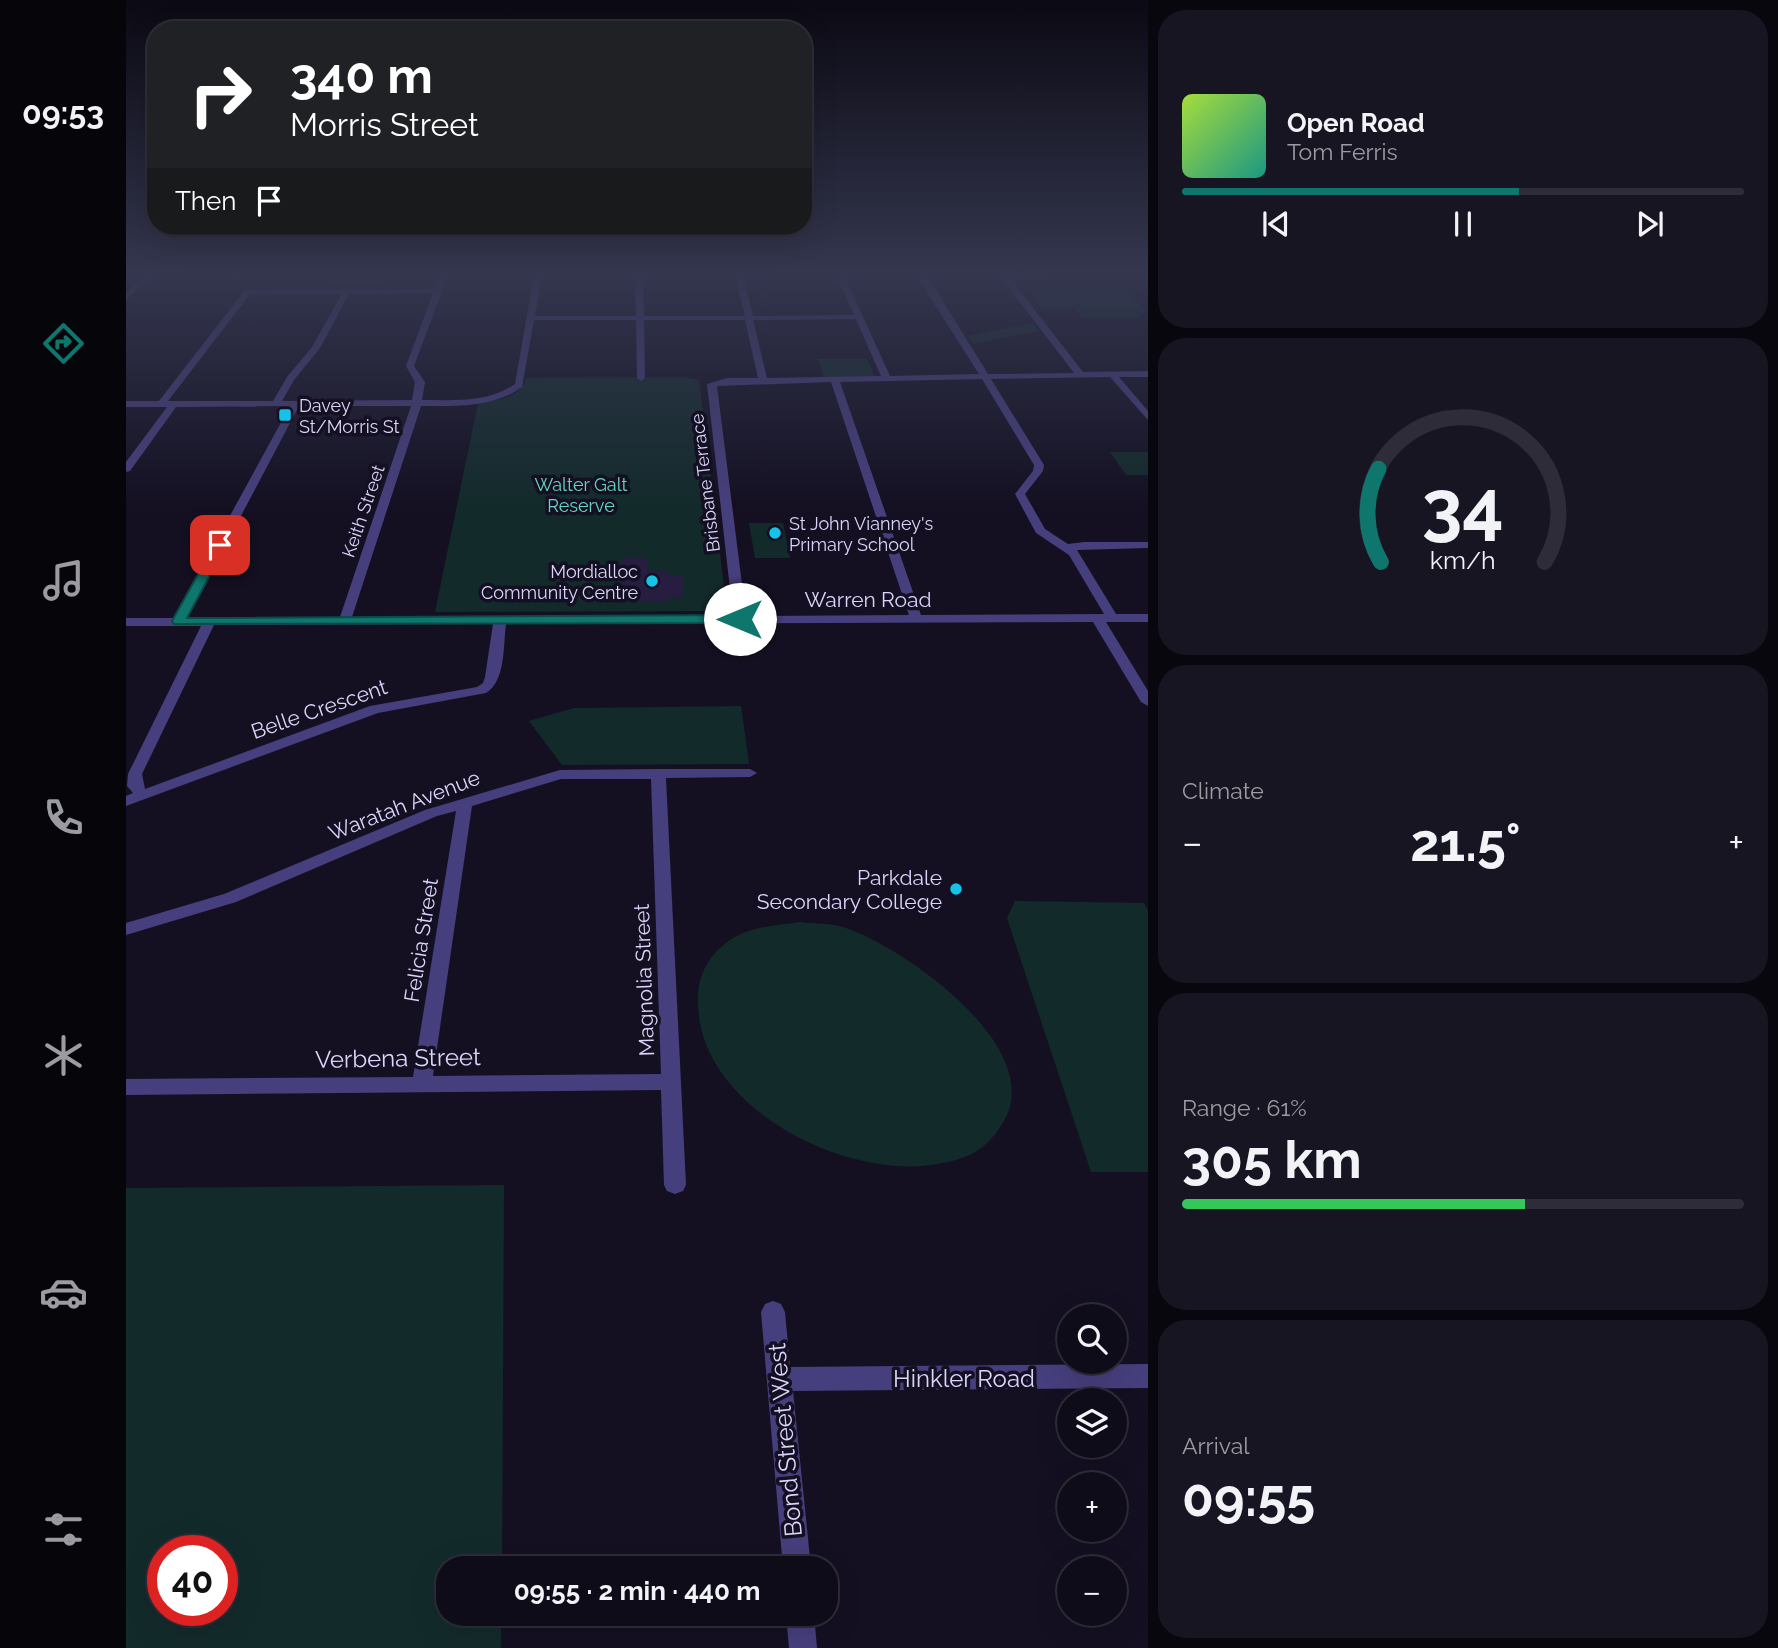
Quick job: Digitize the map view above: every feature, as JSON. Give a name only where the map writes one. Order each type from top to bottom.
[{"type":"street","points":[[162,404],[202,352]]},
{"type":"street","points":[[276,403],[288,382],[313,352]]},
{"type":"street","name":"Keith Street","points":[[345,620],[416,403],[420,380],[410,366],[415,352]]},
{"type":"street","points":[[126,404],[477,401],[514,391],[519,383],[524,352]]},
{"type":"street","points":[[640,352],[640,378]]},
{"type":"street","points":[[757,352],[763,381],[1148,374]]},
{"type":"street","points":[[874,352],[887,380]]},
{"type":"street","points":[[969,352],[1039,465],[1038,471],[1020,492],[1021,499],[1040,531],[1076,557],[1114,642],[1146,696]]},
{"type":"street","points":[[1063,352],[1080,374]]},
{"type":"street","points":[[1112,374],[1148,417]]},
{"type":"street","points":[[835,380],[916,618]]},
{"type":"street","name":"Brisbane Terrace","points":[[740,619],[712,384],[721,381],[763,381]]},
{"type":"street","points":[[126,469],[174,403]]},
{"type":"street","points":[[179,621],[296,403]]},
{"type":"street","points":[[1067,548],[1084,545],[1148,545]]},
{"type":"street","name":"Warren Road","points":[[126,622],[1148,618]]},
{"type":"street","name":"Belle Crescent","points":[[126,801],[375,709],[466,695],[481,690],[489,685],[492,677],[500,620]]},
{"type":"street","points":[[142,795],[135,786],[135,774],[210,621]]},
{"type":"street","name":"Magnolia Street","points":[[658,773],[675,1185]]},
{"type":"street","name":"Waratah Avenue","points":[[126,929],[230,898],[421,817],[567,774],[750,773]]},
{"type":"street","name":"Felicia Street","points":[[422,1084],[465,802]]},
{"type":"street","name":"Verbena Street","points":[[126,1087],[671,1082]]},
{"type":"street","name":"Bond Street West","points":[[773,1312],[796,1556]]},
{"type":"street","name":"Hinkler Road","points":[[781,1379],[1148,1377]]},
{"type":"street","points":[[801,1626],[803,1648]]},
{"type":"green space","points":[[818,359],[867,359],[875,377],[824,377]]},
{"type":"green space","name":"Walter Galt Reserve","points":[[683,377],[699,380],[727,611],[435,612],[478,403],[513,394],[519,390],[526,378]]},
{"type":"green space","points":[[1110,452],[1148,452],[1148,475],[1126,475]]},
{"type":"green space","points":[[749,523],[783,523],[790,558],[755,558]]},
{"type":"green space","points":[[741,706],[749,764],[562,765],[529,721],[574,708]]},
{"type":"green space","points":[[1015,901],[1144,903],[1148,911],[1148,1172],[1091,1172],[1007,918]]},
{"type":"green space","points":[[801,922],[843,927],[900,955],[933,978],[963,1005],[989,1034],[1006,1065],[1012,1095],[1002,1124],[982,1147],[967,1156],[938,1164],[901,1166],[861,1161],[821,1148],[783,1129],[749,1104],[722,1074],[704,1040],[698,1002],[700,983],[706,966],[716,952],[738,935],[765,927]]},
{"type":"green space","points":[[504,1185],[502,1556],[436,1556],[436,1626],[501,1626],[501,1648],[126,1648],[126,1188]]},
{"type":"building","name":"Mordialloc Community Centre","points":[[622,557],[643,557],[643,560],[647,560],[647,572],[667,572],[667,576],[683,576],[684,597],[668,597],[669,602],[636,602],[636,598],[631,598],[631,587],[621,587]]},
{"type":"place","name":"Davey St/Morris St","points":[[285,415]]},
{"type":"place","name":"St John Vianney's Primary School","points":[[775,533]]},
{"type":"place","name":"Mordialloc Community Centre","points":[[652,581]]},
{"type":"place","name":"Parkdale Secondary College","points":[[956,889]]},
{"type":"route","points":[[220,545],[179,621],[740,619]]}]
